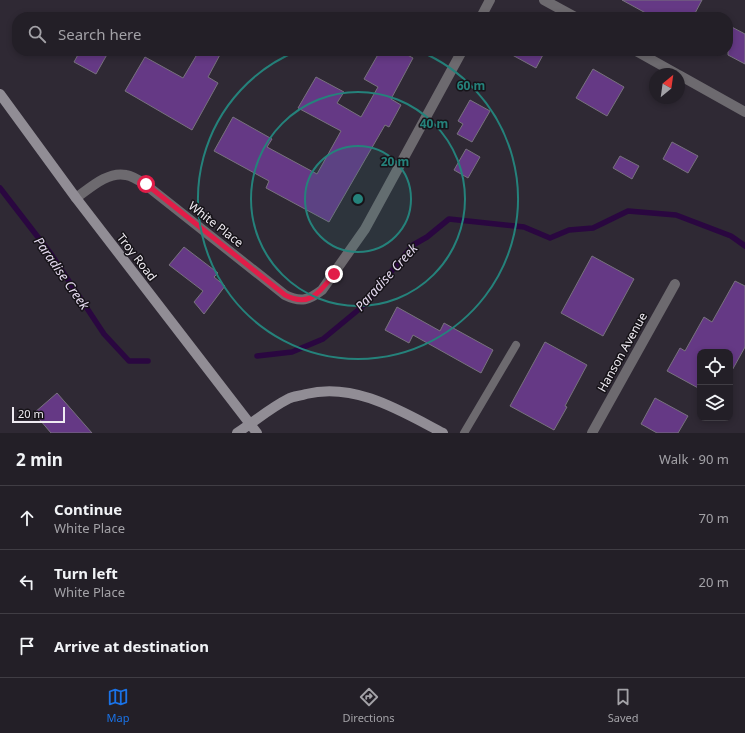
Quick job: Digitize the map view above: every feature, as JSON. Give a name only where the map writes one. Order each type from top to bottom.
[{"type":"main road","name":"Troy Road","points":[[0,94],[76,198],[257,433]]},
{"type":"main road","points":[[237,433],[289,398],[314,392],[336,392],[361,395],[381,402],[443,433]]},
{"type":"street","points":[[484,12],[490,0]]},
{"type":"street","points":[[544,0],[566,12]]},
{"type":"street","name":"White Place","points":[[76,198],[100,181],[116,174],[126,175],[146,184],[285,295],[294,300],[304,300],[322,290],[365,228],[459,56]]},
{"type":"street","points":[[645,56],[666,68]]},
{"type":"street","points":[[685,79],[745,112]]},
{"type":"street","name":"Hanson Avenue","points":[[592,433],[675,284]]},
{"type":"lane","points":[[464,433],[516,345]]},
{"type":"building","points":[[622,0],[702,0],[696,12],[644,12]]},
{"type":"building","points":[[733,28],[745,34],[745,64],[730,56],[733,56]]},
{"type":"building","points":[[77,56],[106,56],[96,74],[74,62]]},
{"type":"building","points":[[196,56],[219,56],[208,77],[218,83],[192,130],[125,91],[145,57],[183,78]]},
{"type":"building","points":[[377,56],[409,56],[413,58],[391,99],[401,105],[389,127],[385,125],[329,222],[266,188],[269,181],[214,151],[233,117],[272,139],[267,147],[317,174],[341,131],[298,108],[316,77],[344,92],[337,103],[361,117],[378,87],[364,79]]},
{"type":"building","points":[[514,56],[542,56],[536,68]]},
{"type":"building","points":[[593,69],[624,87],[607,116],[576,98]]},
{"type":"building","points":[[470,100],[490,111],[472,142],[457,134],[463,124],[458,121]]},
{"type":"building","points":[[672,142],[698,156],[688,173],[663,159]]},
{"type":"building","points":[[466,149],[480,157],[468,178],[454,170]]},
{"type":"building","points":[[620,156],[639,166],[632,179],[613,168]]},
{"type":"building","points":[[184,247],[218,273],[214,277],[225,286],[204,314],[194,302],[203,291],[169,265]]},
{"type":"building","points":[[592,256],[634,279],[603,336],[561,313]]},
{"type":"building","points":[[735,281],[745,286],[745,347],[733,369],[733,349],[697,349],[697,387],[667,371],[680,348],[685,351],[704,317],[712,322]]},
{"type":"building","points":[[397,307],[440,331],[444,323],[493,350],[481,373],[413,335],[409,343],[385,330]]},
{"type":"building","points":[[545,342],[587,365],[554,430],[510,406]]},
{"type":"building","points":[[57,393],[92,433],[51,433],[34,413]]},
{"type":"building","points":[[655,398],[688,416],[678,433],[657,433],[641,424]]},
{"type":"waterway","name":"Paradise Creek","points":[[0,188],[51,254],[104,334],[129,361],[148,361]]},
{"type":"waterway","name":"Paradise Creek","points":[[257,356],[292,352],[323,339],[363,306],[413,245],[427,237],[449,219],[524,227],[550,238],[569,230],[593,228],[628,211],[676,215],[731,236],[745,246]]},
{"type":"route","points":[[146,184],[285,295],[294,300],[304,300],[313,296],[322,290],[334,274]]}]
